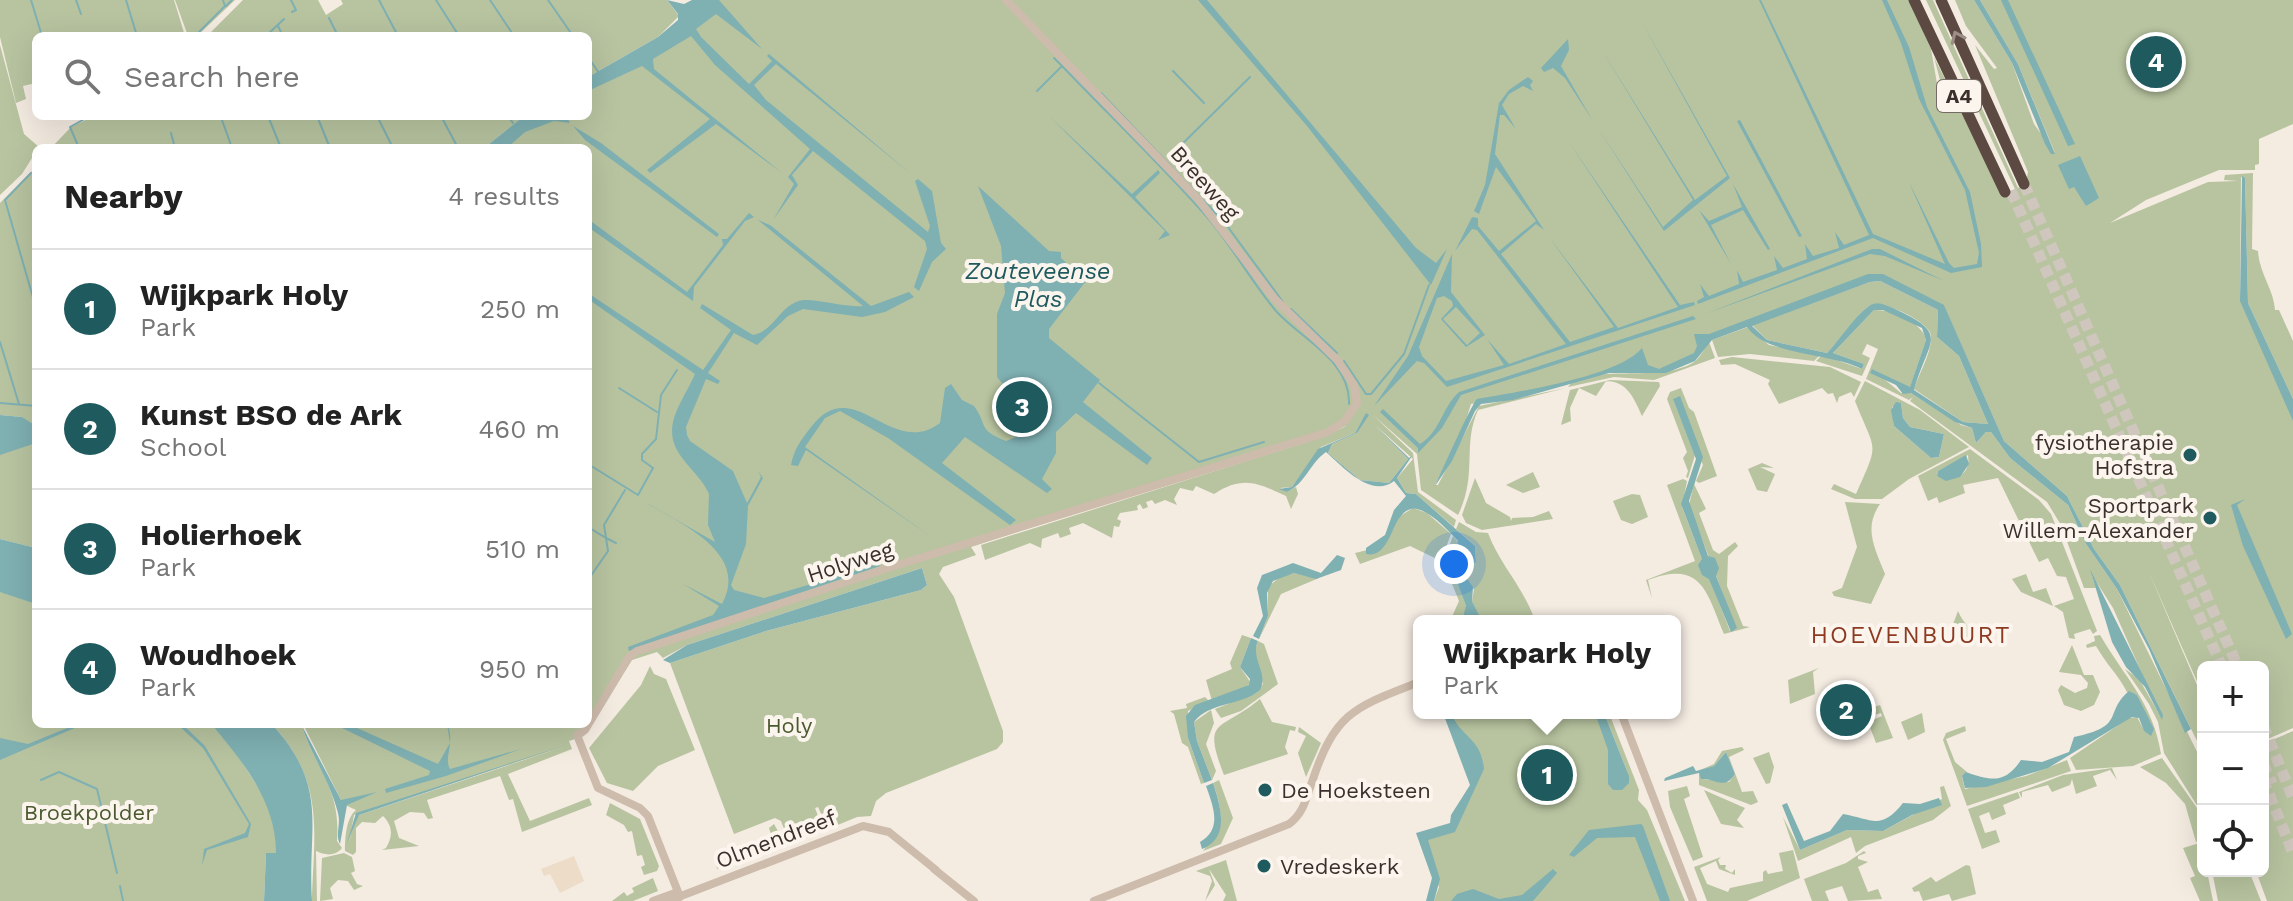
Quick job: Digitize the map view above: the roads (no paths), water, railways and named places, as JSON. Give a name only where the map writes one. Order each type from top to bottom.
[{"type":"highway","name":"A4","points":[[1914,0],[2008,192],[1921,0]]},
{"type":"highway","name":"A4","points":[[1941,0],[2024,184]]},
{"type":"street","name":"Breeweg","points":[[1006,0],[1207,209],[1274,298],[1338,361],[1354,385],[1357,403]]},
{"type":"street","name":"Holyweg","points":[[592,719],[633,654],[891,567],[1328,432],[1345,421],[1357,403]]},
{"type":"street","points":[[1094,901],[1289,824],[1317,785],[1337,730],[1350,712],[1361,704],[1413,684]]},
{"type":"street","points":[[1623,719],[1693,901]]},
{"type":"street","name":"Holyweg","points":[[586,728],[577,735],[598,788],[640,808],[648,816],[679,894]]},
{"type":"street","name":"Olmendreef","points":[[653,901],[863,826],[884,829],[974,901]]},
{"type":"street","name":"Olmendreef","points":[[668,901],[679,894]]},
{"type":"water","points":[[667,0],[684,4],[692,0],[719,0],[762,49],[716,14],[696,29],[701,37],[749,84],[772,61],[767,56],[769,54],[911,174],[776,64],[754,85],[766,100],[928,232],[930,226],[915,181],[918,179],[932,191],[941,243],[946,249],[932,262],[919,291],[914,287],[927,249],[925,241],[813,151],[792,175],[798,185],[773,220],[794,184],[788,177],[810,149],[715,65],[691,36],[653,59],[654,69],[782,173],[716,124],[650,173],[647,170],[710,119],[642,66],[592,89],[592,75],[658,37],[678,20],[678,14]]},
{"type":"water","points":[[1198,0],[1207,0],[1416,248],[1436,263],[1447,249],[1431,285],[1307,126]]},
{"type":"water","points":[[1759,0],[1873,234],[1945,264],[1908,180],[1949,263],[1954,268],[1977,264],[1979,253],[1965,190],[1919,99],[1901,43],[1882,0],[1887,0],[1909,47],[1927,107],[1970,192],[1981,244],[1982,267],[1951,273],[1873,238],[1698,304],[1697,301],[1704,297],[1700,284],[1709,296],[1739,284],[1737,270],[1743,282],[1777,270],[1774,256],[1783,268],[1807,259],[1805,244],[1813,256],[1839,248],[1835,232],[1844,245],[1869,235]]},
{"type":"water","points":[[1974,0],[1980,0],[2018,64],[2055,154],[2051,154],[2045,144],[2012,63]]},
{"type":"water","points":[[2001,0],[2008,0],[2075,144],[2068,146]]},
{"type":"water","points":[[1639,17],[1730,178],[1664,231],[1596,125],[1663,227],[1693,200],[1600,47],[1695,200],[1727,176]]},
{"type":"water","points":[[1568,39],[1569,50],[1561,66],[1593,121],[1565,78],[1553,68],[1544,72],[1541,68]]},
{"type":"water","points":[[1528,77],[1533,81],[1530,85],[1533,91],[1523,86],[1509,94],[1502,105],[1516,129],[1504,115],[1500,115],[1495,154],[1544,230],[1536,224],[1501,254],[1570,342],[1614,327],[1549,237],[1618,328],[1678,307],[1569,142],[1680,305],[1694,302],[1695,305],[1447,387],[1424,363],[1417,361],[1374,406],[1408,356],[1452,254],[1451,292],[1485,335],[1466,347],[1441,319],[1453,306],[1452,301],[1444,296],[1437,298],[1419,347],[1422,356],[1446,381],[1504,365],[1487,339],[1509,364],[1566,344],[1477,230],[1472,229],[1455,251],[1472,217],[1478,218],[1478,226],[1499,251],[1536,221],[1496,167],[1479,214],[1474,211],[1485,185],[1499,103],[1509,90]],"holes":[[[1456,307],[1480,333],[1467,345],[1443,319]]]},
{"type":"water","points":[[1048,115],[1132,194],[1158,170],[1160,173],[1135,197],[1170,235],[1158,240],[1165,231]]},
{"type":"water","points":[[519,120],[568,120],[570,123],[554,121],[525,132],[512,144],[489,144]]},
{"type":"water","points":[[1740,120],[1802,236],[1799,237],[1737,121]]},
{"type":"water","points":[[573,126],[601,143],[719,234],[717,237],[592,144]]},
{"type":"water","points":[[2080,156],[2099,198],[2086,206],[2074,187],[2069,189],[2058,165]]},
{"type":"water","points":[[2242,176],[2245,178],[2248,303],[2293,399],[2293,421],[2240,301]]},
{"type":"water","points":[[1733,184],[1770,249],[1743,210],[1711,225],[1731,264],[1699,210],[1709,221],[1742,207]]},
{"type":"water","name":"Zouteveense Plas","points":[[978,186],[1049,251],[1061,252],[1061,258],[1086,281],[1049,329],[1049,338],[1100,380],[1083,402],[1152,458],[1147,465],[1076,413],[1056,432],[1056,453],[1042,479],[1052,489],[1047,493],[965,437],[942,463],[1016,520],[1010,525],[888,438],[840,411],[825,418],[805,447],[933,538],[806,450],[798,466],[791,465],[801,441],[827,412],[842,408],[858,411],[905,431],[922,431],[940,423],[945,388],[951,384],[962,400],[974,406],[987,430],[997,437],[1006,441],[1035,423],[1036,415],[1032,408],[997,377],[997,314],[1005,293],[1001,246]]},
{"type":"water","points":[[749,213],[754,217],[745,221],[694,287],[693,301],[592,230],[592,222],[687,292],[723,245],[722,239],[727,239]]},
{"type":"water","points":[[758,220],[770,225],[871,306],[909,292],[914,297],[885,312],[862,317],[803,309],[788,316],[757,345],[734,333],[708,373],[720,381],[718,384],[706,379],[686,427],[690,441],[733,471],[747,503],[761,477],[758,471],[763,478],[748,506],[746,544],[731,585],[734,590],[764,598],[875,565],[874,557],[880,566],[629,651],[628,647],[713,615],[719,606],[683,584],[722,604],[728,586],[727,569],[707,542],[645,502],[715,542],[708,525],[709,494],[683,459],[672,437],[675,416],[695,374],[592,302],[592,296],[703,370],[731,330],[700,308],[702,304],[753,335],[766,329],[786,308],[799,301],[863,306]]},
{"type":"water","points":[[1872,249],[1880,249],[1944,281],[1885,256],[1870,254],[1705,314]]},
{"type":"water","points":[[1868,274],[1883,274],[1944,305],[2004,441],[2067,496],[2094,549],[2120,585],[2191,729],[2185,733],[2149,649],[2117,589],[2086,544],[2068,505],[2010,458],[1991,432],[1986,432],[1976,443],[1972,428],[1955,422],[1911,393],[1903,394],[1896,385],[1870,373],[1872,369],[1910,387],[1926,340],[1922,328],[1883,310],[1874,310],[1833,353],[1864,364],[1862,369],[1783,349],[1756,336],[1747,327],[1712,340],[1695,361],[1666,373],[1609,373],[1513,400],[1481,404],[1452,461],[1435,486],[1477,399],[1590,375],[1630,358],[1642,348],[1648,365],[1659,369],[1694,353],[1697,346],[1694,334],[1709,334]],"holes":[[[1880,281],[1938,310],[1937,337],[1959,356],[1988,424],[1963,422],[1914,390],[1929,348],[1929,332],[1911,317],[1884,304],[1869,306],[1827,353],[1767,340],[1752,326]]]},
{"type":"water","points":[[1693,316],[1696,319],[1461,395],[1442,428],[1418,453],[1418,448],[1380,412],[1383,409],[1420,444],[1433,432],[1459,392]]},
{"type":"water","points":[[1680,396],[1703,457],[1689,501],[1708,556],[1715,558],[1719,568],[1716,576],[1737,628],[1731,632],[1709,579],[1702,575],[1698,565],[1702,559],[1681,504],[1696,459],[1673,399]]},
{"type":"water","points":[[1896,402],[1901,403],[1903,418],[1910,427],[1944,434],[1939,457],[1931,458],[1894,426],[1891,410]]},
{"type":"water","points":[[1366,413],[1369,415],[1357,433],[1332,444],[1328,453],[1360,480],[1326,452],[1293,488],[1287,492],[1279,489],[1292,487],[1318,449],[1355,433]]},
{"type":"water","points":[[0,415],[22,417],[32,423],[32,444],[0,455]]},
{"type":"water","points":[[1375,425],[1409,458],[1412,456],[1397,478],[1406,493],[1416,494],[1475,546],[1476,562],[1467,568],[1466,577],[1473,587],[1472,601],[1479,615],[1464,615],[1466,606],[1451,565],[1458,541],[1434,518],[1418,509],[1406,511],[1398,519],[1386,544],[1378,552],[1366,554],[1366,548],[1385,535],[1394,510],[1406,496],[1394,481],[1385,485],[1376,486],[1360,480],[1389,483],[1408,459]]},
{"type":"water","points":[[1966,455],[1969,464],[1960,477],[1946,481],[1937,476],[1938,471]]},
{"type":"water","points":[[2245,499],[2237,505],[2292,634],[2286,639],[2243,546],[2231,505]]},
{"type":"water","points":[[0,539],[32,547],[32,603],[0,592]]},
{"type":"water","points":[[1337,555],[1345,558],[1341,570],[1316,579],[1294,573],[1273,581],[1267,593],[1268,616],[1259,639],[1253,636],[1263,616],[1257,588],[1262,575],[1293,563],[1321,573]]},
{"type":"water","points":[[922,568],[927,585],[921,590],[766,631],[670,663],[663,660],[687,645]]},
{"type":"water","points":[[2090,569],[2163,715],[2162,720],[2145,687],[2126,667],[2112,642]]},
{"type":"water","points":[[1251,638],[1258,641],[1256,654],[1262,677],[1260,690],[1244,699],[1216,707],[1194,722],[1197,741],[1212,780],[1204,783],[1188,738],[1186,716],[1195,705],[1249,685],[1250,679],[1240,667]]},
{"type":"water","points":[[2129,691],[2137,695],[2154,729],[2151,736],[2144,731],[2139,718],[2132,717],[2048,768],[1986,787],[1965,788],[1962,776],[1966,772],[1990,778],[2003,777],[2021,760],[2042,762],[2069,752],[2074,737],[2091,733],[2108,723]]},
{"type":"water","points":[[1445,719],[1454,719],[1475,744],[1484,769],[1455,832],[1428,840],[1440,879],[1434,901],[1426,901],[1432,878],[1416,833],[1450,823],[1451,815],[1470,785]]},
{"type":"water","points":[[1597,719],[1606,719],[1629,776],[1629,783],[1622,790],[1613,790],[1608,784],[1608,750]]},
{"type":"water","points":[[67,728],[75,728],[0,760],[0,738],[28,744]]},
{"type":"water","points":[[181,728],[186,728],[205,746],[251,824],[248,837],[207,850],[202,865],[204,849],[245,833],[249,824],[203,748]]},
{"type":"water","points":[[214,728],[275,728],[302,768],[312,808],[312,901],[264,901],[266,853],[276,853],[275,834],[264,799],[235,753]]},
{"type":"water","points":[[303,728],[341,800],[377,792],[347,805],[340,844],[335,801]]},
{"type":"water","points":[[342,728],[357,728],[438,764],[450,743],[450,769],[521,749],[446,776],[386,793],[385,789],[429,775],[430,771]]},
{"type":"water","points":[[566,745],[359,815],[347,843],[356,813]]},
{"type":"water","points":[[1726,752],[1735,774],[1727,782],[1701,779],[1699,773],[1664,781],[1693,766],[1696,771],[1714,766]]},
{"type":"water","points":[[1213,783],[1220,810],[1220,829],[1211,844],[1202,849],[1200,842],[1212,831],[1214,824],[1206,786]]},
{"type":"water","points":[[1939,798],[1942,805],[1912,815],[1883,831],[1847,830],[1800,850],[1782,805],[1787,803],[1804,841],[1830,831],[1843,814],[1882,820],[1903,803],[1920,804]]},
{"type":"water","points":[[1641,824],[1670,901],[1660,901],[1635,837],[1597,838],[1574,857],[1569,855],[1589,830]]},
{"type":"water","points":[[1553,869],[1557,873],[1533,901],[1451,901],[1457,894],[1473,889],[1499,899],[1522,895]]},
{"type":"waterway","points":[[31,0],[41,32]]},
{"type":"waterway","points":[[76,0],[81,14]]},
{"type":"waterway","points":[[126,0],[136,32]]},
{"type":"waterway","points":[[199,32],[225,6],[223,0]]},
{"type":"waterway","points":[[226,6],[232,0]]},
{"type":"waterway","points":[[291,0],[296,10],[292,12]]},
{"type":"waterway","points":[[379,0],[396,32]]},
{"type":"waterway","points":[[436,0],[456,32]]},
{"type":"waterway","points":[[490,0],[511,32]]},
{"type":"waterway","points":[[548,0],[570,32]]},
{"type":"waterway","points":[[329,18],[336,32]]},
{"type":"waterway","points":[[270,32],[284,19]]},
{"type":"waterway","points":[[278,26],[281,32]]},
{"type":"waterway","points":[[1037,91],[1062,66],[1054,58]]},
{"type":"waterway","points":[[592,63],[599,73]]},
{"type":"waterway","points":[[1062,66],[1207,217],[1276,311],[1333,363],[1342,375],[1349,404]]},
{"type":"waterway","points":[[1173,71],[1204,103]]},
{"type":"waterway","points":[[1168,158],[1250,77]]},
{"type":"waterway","points":[[1101,93],[1225,223],[1283,302]]},
{"type":"waterway","points":[[77,144],[70,127],[83,120]]},
{"type":"waterway","points":[[222,120],[231,144]]},
{"type":"waterway","points":[[270,120],[279,144]]},
{"type":"waterway","points":[[319,120],[328,144]]},
{"type":"waterway","points":[[379,120],[391,144]]},
{"type":"waterway","points":[[443,120],[456,144]]},
{"type":"waterway","points":[[171,133],[174,144]]},
{"type":"waterway","points":[[31,173],[5,200],[32,294]]},
{"type":"waterway","points":[[1344,361],[1366,394],[1371,394],[1404,354],[1429,285]]},
{"type":"waterway","points":[[1291,309],[1337,353]]},
{"type":"waterway","points":[[0,342],[19,404]]},
{"type":"waterway","points":[[592,466],[638,495],[653,468],[642,460],[642,454],[656,439],[661,395],[677,370]]},
{"type":"waterway","points":[[1099,383],[1199,462],[1264,442]]},
{"type":"waterway","points":[[619,388],[657,412]]},
{"type":"waterway","points":[[0,403],[32,406]]},
{"type":"waterway","points":[[616,543],[606,538],[604,525],[625,490]]},
{"type":"waterway","points":[[592,529],[606,538],[608,551],[592,574]]},
{"type":"waterway","points":[[41,780],[59,772],[97,789],[117,873]]},
{"type":"waterway","points":[[120,886],[123,901]]},
{"type":"tunnel","points":[[2024,184],[2235,661]]},
{"type":"tunnel","points":[[2011,191],[2219,661]]},
{"type":"tunnel","points":[[2266,733],[2293,798]]},
{"type":"tunnel","points":[[2269,777],[2272,784]]},
{"type":"tunnel","points":[[2269,794],[2293,853]]},
{"type":"place","name":"Woudhoek","points":[[2156,62]]},
{"type":"place","name":"Holierhoek","points":[[1022,407]]},
{"type":"place","name":"fysiotherapie Hofstra","points":[[2190,455]]},
{"type":"place","name":"Sportpark Willem-Alexander","points":[[2210,518]]},
{"type":"place","name":"Kunst BSO de Ark","points":[[1846,710]]},
{"type":"place","name":"Wijkpark Holy","points":[[1547,775]]},
{"type":"place","name":"De Hoeksteen","points":[[1265,790]]},
{"type":"place","name":"Vredeskerk","points":[[1264,866]]},
{"type":"district","name":"HOEVENBUURT","points":[[1911,635]]},
{"type":"park label","name":"Holy","points":[[789,725]]},
{"type":"park label","name":"Broekpolder","points":[[89,812]]}]
